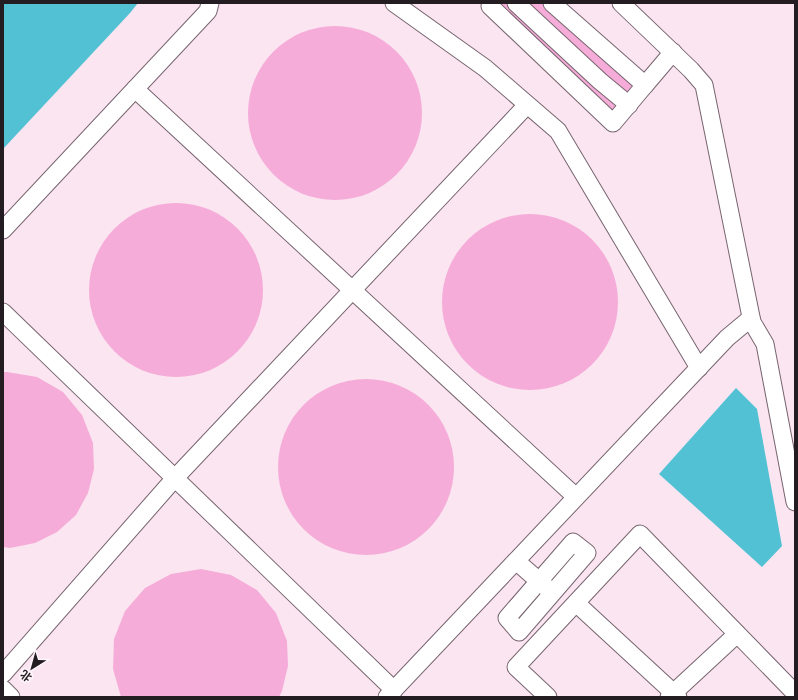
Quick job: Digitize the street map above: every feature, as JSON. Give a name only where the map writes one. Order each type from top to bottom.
[{"type":"street","points":[[3,230],[208,11],[210,3]]},
{"type":"street","points":[[394,3],[485,68],[558,131],[699,368]]},
{"type":"street","points":[[492,3],[490,6],[613,123],[673,52]]},
{"type":"street","points":[[516,3],[600,81],[629,105]]},
{"type":"street","points":[[518,33],[548,3]]},
{"type":"street","points":[[552,3],[645,86]]},
{"type":"street","points":[[621,3],[673,52],[704,85],[751,318],[765,344],[795,502]]},
{"type":"street","points":[[550,63],[583,30]]},
{"type":"street","points":[[586,97],[618,61]]},
{"type":"street","points":[[135,89],[576,497]]},
{"type":"street","points":[[3,674],[175,478],[527,105]]},
{"type":"street","points":[[3,312],[175,478],[390,693],[727,338],[751,318]]},
{"type":"street","points":[[548,697],[516,667],[640,534],[795,693]]},
{"type":"street","points":[[513,625],[520,632],[526,609],[566,564],[572,542],[579,547]]},
{"type":"street","points":[[516,561],[546,587]]},
{"type":"street","points":[[576,603],[674,696],[737,634]]},
{"type":"street","points":[[3,689],[11,697]]},
{"type":"water","points":[[3,3],[138,3],[3,149]]},
{"type":"water","points":[[736,388],[757,409],[782,546],[762,567],[659,474]]},
{"type":"building","points":[[484,3],[559,3],[650,85],[613,129]]},
{"type":"building","points":[[344,26],[368,32],[384,40],[397,51],[408,64],[416,80],[421,96],[421,130],[416,146],[408,162],[397,175],[384,186],[360,197],[344,200],[326,200],[310,197],[286,186],[273,175],[262,162],[254,146],[249,130],[248,104],[251,88],[262,64],[273,51],[286,40],[302,32],[318,27]]},
{"type":"building","points":[[185,203],[209,209],[225,217],[238,228],[249,241],[257,257],[262,273],[262,307],[257,323],[249,339],[238,352],[225,363],[201,374],[185,377],[167,377],[151,374],[127,363],[114,352],[103,339],[95,323],[90,307],[89,281],[92,265],[103,241],[114,228],[127,217],[143,209],[159,204]]},
{"type":"building","points":[[530,214],[547,216],[563,221],[586,234],[598,246],[603,253],[614,277],[618,302],[616,319],[611,335],[598,358],[586,370],[579,375],[555,386],[530,390],[513,388],[497,383],[474,370],[462,358],[457,351],[446,327],[442,302],[444,285],[449,269],[462,246],[474,234],[481,229],[505,218]]},
{"type":"building","points":[[3,372],[37,377],[63,392],[82,415],[93,443],[94,469],[88,493],[76,515],[57,532],[35,543],[10,548],[3,547]]},
{"type":"building","points":[[366,379],[383,381],[399,386],[422,399],[434,411],[439,418],[450,442],[454,467],[452,484],[447,500],[434,523],[422,535],[415,540],[391,551],[366,555],[349,553],[333,548],[310,535],[298,523],[293,516],[282,492],[278,467],[280,450],[285,434],[298,411],[310,399],[317,394],[341,383]]},
{"type":"building","points":[[201,569],[231,575],[257,590],[276,613],[287,641],[288,666],[282,691],[279,697],[121,697],[113,669],[114,639],[125,611],[145,588],[171,574]]}]
